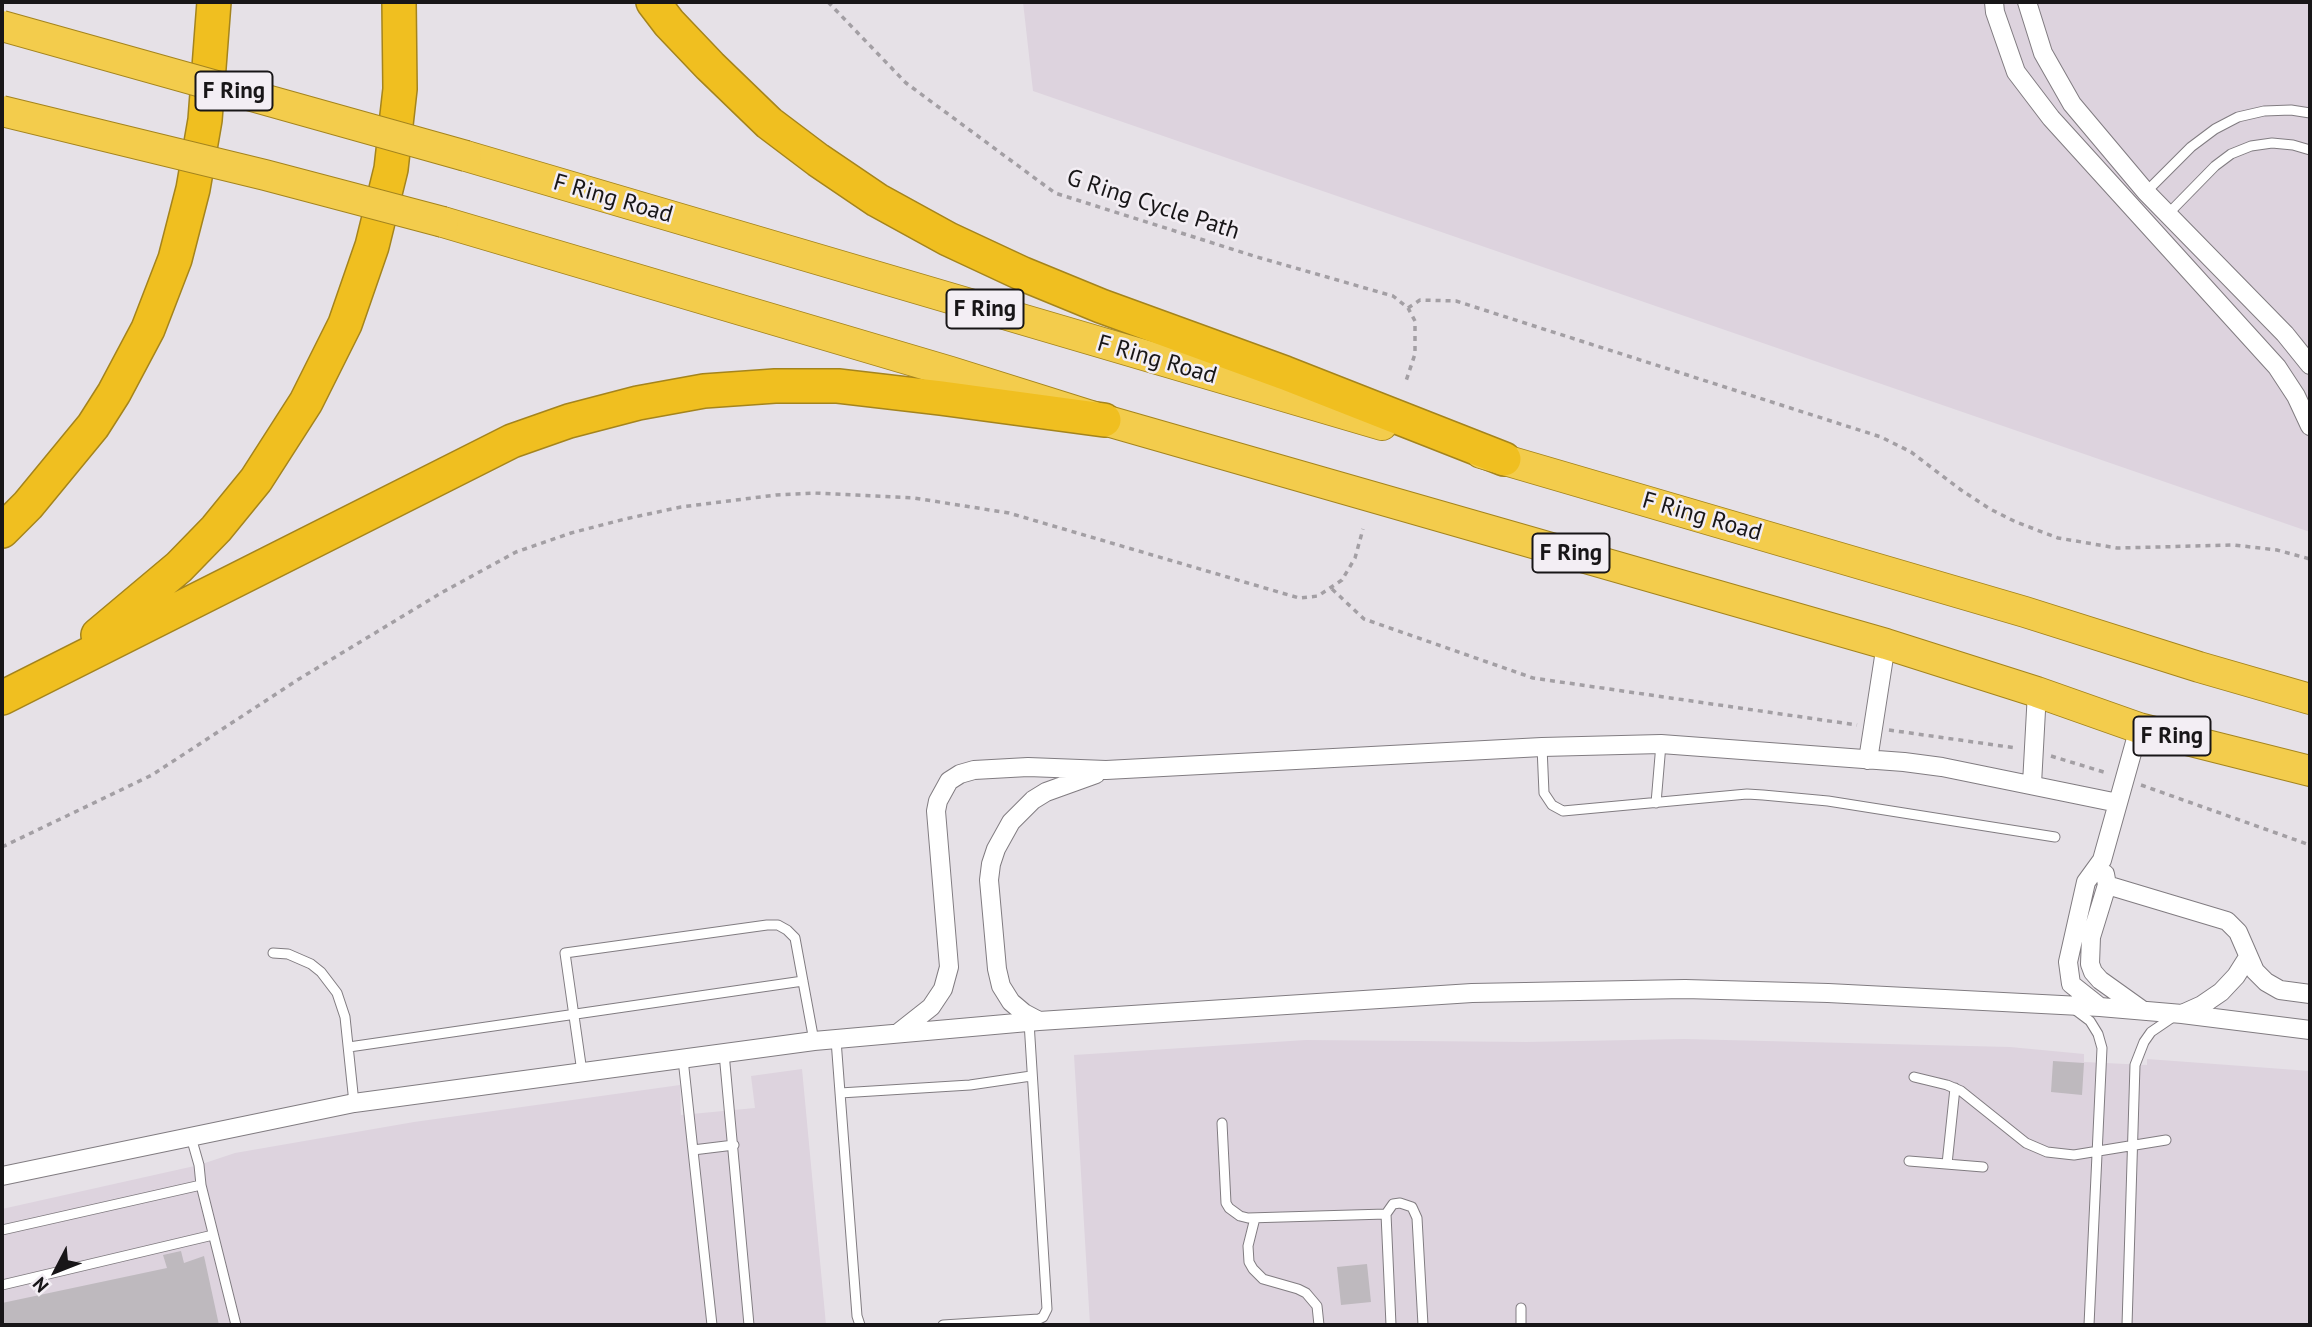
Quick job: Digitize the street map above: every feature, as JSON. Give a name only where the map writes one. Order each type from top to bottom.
[{"type":"highway","points":[[2,531],[28,505],[93,426],[148,329],[175,259],[193,189],[205,120],[214,2]]},
{"type":"highway","points":[[43,676],[114,623],[179,567],[216,529],[256,480],[306,402],[345,324],[372,246],[391,169],[400,89],[399,2]]},
{"type":"highway","points":[[653,2],[710,66],[769,123],[877,200],[948,239],[1101,306],[1285,373],[1504,459]]},
{"type":"highway","name":"F Ring Road","points":[[2,26],[466,156],[2025,612],[2310,699]]},
{"type":"highway","name":"F Ring","points":[[2,111],[443,222],[1104,420],[1886,644],[2139,728],[2309,771]]},
{"type":"highway","points":[[2,698],[512,442],[569,421],[638,403],[704,391],[775,386],[838,386],[1104,420]]},
{"type":"street","points":[[1994,2],[2016,72],[2051,118],[2277,367],[2296,396],[2310,426]]},
{"type":"street","points":[[2027,2],[2043,53],[2072,104],[2146,192],[2285,334],[2310,365]]},
{"type":"street","points":[[2132,207],[2146,192]]},
{"type":"street","points":[[2153,229],[2167,215]]},
{"type":"street","points":[[1868,760],[1886,644]]},
{"type":"street","points":[[2032,784],[2037,692]]},
{"type":"street","points":[[2100,1007],[2071,984],[2068,962],[2086,882],[2102,860],[2139,728]]},
{"type":"street","points":[[898,1033],[931,1006],[943,989],[949,967],[936,811],[941,792],[949,781],[974,770],[1028,767],[1106,770],[1542,747],[1661,744],[1942,767],[2118,803]]},
{"type":"street","points":[[1034,1022],[1017,1007],[1002,986],[997,969],[990,892],[991,864],[1011,822],[1033,800],[1046,792],[1106,770]]},
{"type":"street","points":[[2102,860],[2107,885],[2091,937],[2090,964],[2100,980],[2145,1012]]},
{"type":"street","points":[[2107,885],[2227,921],[2238,932],[2255,971],[2273,987],[2310,995]]},
{"type":"street","points":[[2182,1014],[2221,992],[2236,976],[2248,957]]},
{"type":"street","points":[[2,1176],[354,1103],[814,1041],[1034,1022],[1472,993],[1658,990],[1828,993],[2100,1007],[2310,1030]]},
{"type":"lane","points":[[2146,192],[2191,147],[2215,129],[2238,117],[2264,111],[2291,110],[2310,113]]},
{"type":"lane","points":[[2167,215],[2214,166],[2231,154],[2251,146],[2272,143],[2310,150]]},
{"type":"lane","points":[[1656,803],[1661,744]]},
{"type":"lane","points":[[1542,747],[1544,793],[1552,805],[1569,812],[1763,794],[1828,801],[2055,837]]},
{"type":"lane","points":[[582,1072],[565,953],[778,925],[794,938],[814,1041]]},
{"type":"lane","points":[[273,953],[300,958],[321,972],[342,1004],[354,1103]]},
{"type":"lane","points":[[349,1047],[803,981]]},
{"type":"lane","points":[[2065,1006],[2079,1011],[2090,1021],[2102,1048],[2089,1325]]},
{"type":"lane","points":[[2127,1325],[2135,1065],[2138,1053],[2151,1032],[2170,1018],[2182,1014]]},
{"type":"lane","points":[[943,1325],[1035,1320],[1046,1313],[1031,1076],[1034,1022]]},
{"type":"lane","points":[[836,1040],[857,1315],[860,1325]]},
{"type":"lane","points":[[724,1053],[749,1325]]},
{"type":"lane","points":[[684,1059],[712,1325]]},
{"type":"lane","points":[[840,1093],[970,1085],[1031,1076]]},
{"type":"lane","points":[[1914,1077],[1955,1088],[2036,1149],[2074,1155],[2166,1140]]},
{"type":"lane","points":[[1947,1164],[1955,1088]]},
{"type":"lane","points":[[1222,1123],[1226,1203],[1240,1216],[1255,1218],[1386,1214]]},
{"type":"lane","points":[[191,1137],[200,1164],[201,1185],[236,1325]]},
{"type":"lane","points":[[693,1150],[734,1146]]},
{"type":"lane","points":[[1909,1161],[1983,1167]]},
{"type":"lane","points":[[2,1230],[201,1185]]},
{"type":"lane","points":[[1391,1325],[1386,1214],[1388,1209],[1400,1203],[1406,1203],[1416,1212],[1423,1325]]},
{"type":"lane","points":[[1255,1218],[1248,1246],[1249,1262],[1253,1269],[1264,1279],[1306,1293],[1317,1306],[1319,1325]]},
{"type":"lane","points":[[2,1285],[213,1235]]},
{"type":"lane","points":[[1521,1308],[1521,1325]]},
{"type":"path","name":"G Ring Cycle Path","points":[[828,2],[906,83],[1055,193],[1257,257],[1393,296],[1408,308]]},
{"type":"path","points":[[1406,381],[1415,354],[1416,336],[1415,321],[1408,308],[1420,300],[1456,301],[1871,433],[1911,452],[1990,509],[2058,538],[2117,548],[2234,545],[2277,550],[2310,559]]},
{"type":"path","points":[[2,847],[152,775],[299,679],[441,593],[516,552],[581,530],[681,507],[776,495],[813,493],[914,498],[1009,513],[1299,598],[1318,596],[1342,580],[1350,569],[1363,529]]},
{"type":"path","points":[[1332,589],[1364,619],[1533,678],[2034,750],[2310,845]]},
{"type":"shaded area","points":[[1023,2],[2310,2],[2310,532],[1033,91]]},
{"type":"shaded area","points":[[1684,1039],[2010,1047],[2084,1054],[2084,1062],[2147,1065],[2147,1059],[2310,1071],[2310,1325],[1090,1325],[1074,1055],[1306,1040],[1527,1042]]},
{"type":"shaded area","points":[[802,1069],[826,1325],[2,1325],[2,1209],[199,1165],[235,1153],[414,1122],[680,1085],[681,1115],[755,1108],[751,1076]]},
{"type":"building","points":[[2053,1061],[2084,1063],[2082,1095],[2051,1092]]},
{"type":"building","points":[[181,1251],[184,1263],[204,1256],[219,1325],[2,1325],[2,1303],[167,1268],[163,1255]]},
{"type":"building","points":[[1367,1264],[1371,1302],[1341,1305],[1337,1267]]}]
